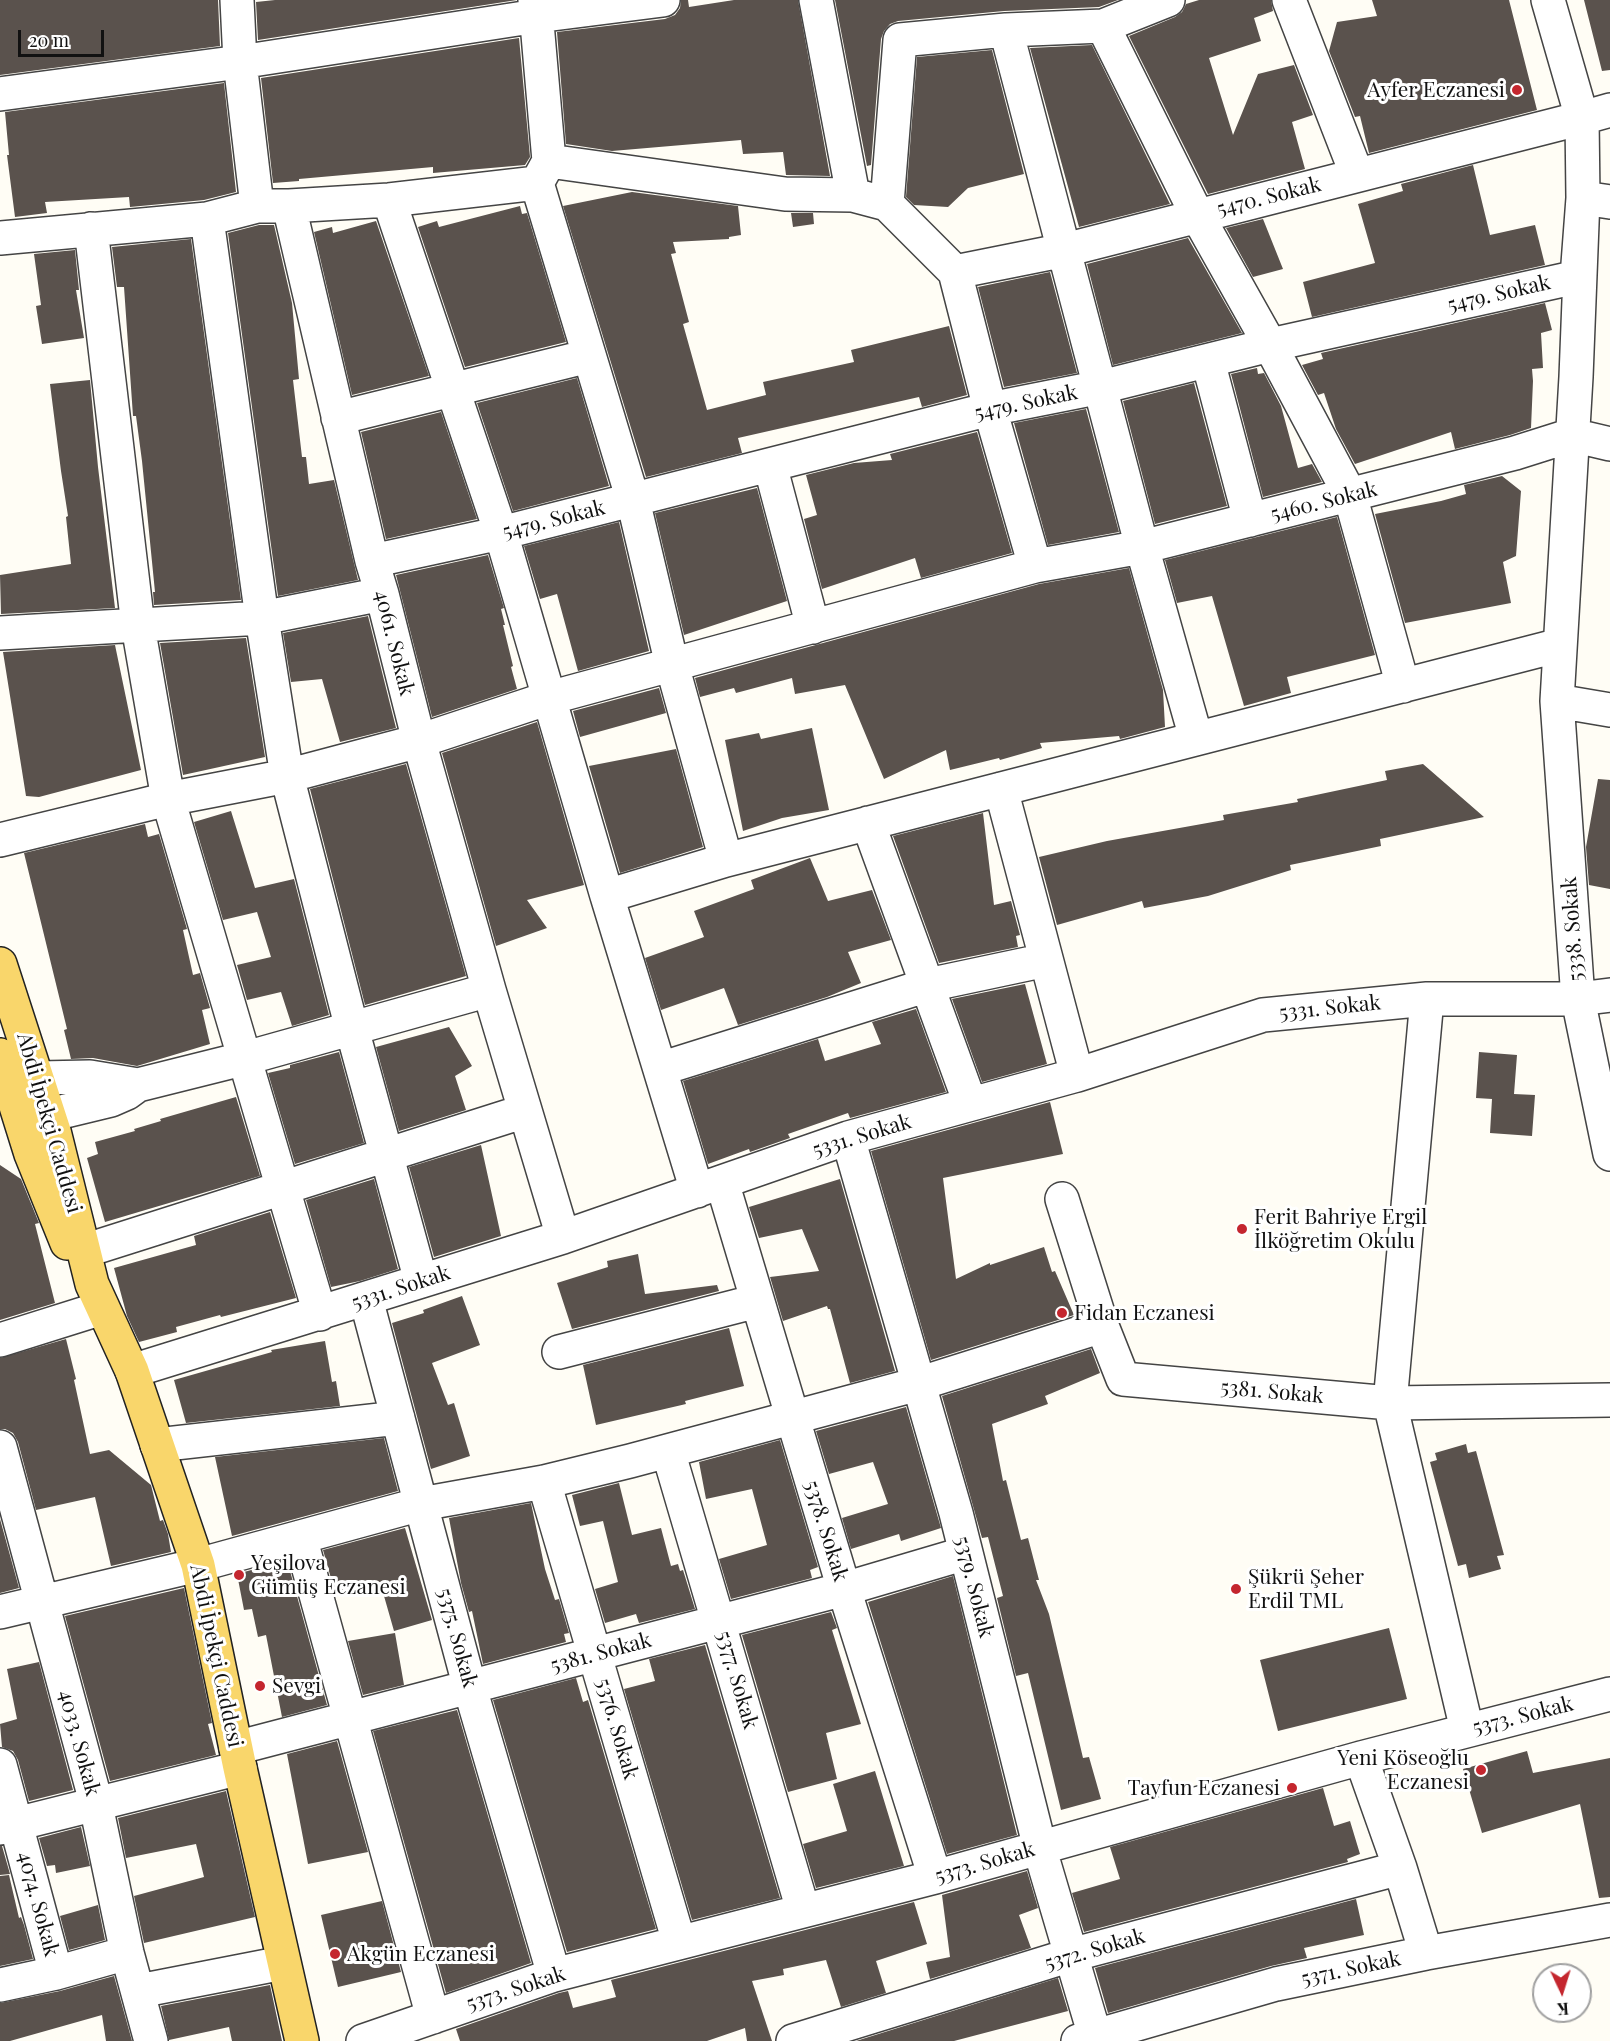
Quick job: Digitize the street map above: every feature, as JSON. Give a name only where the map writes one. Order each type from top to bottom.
[{"type":"main road","name":"Abdi İpekçi Caddesi","points":[[0,964],[14,1008],[12,1077],[17,1127],[50,1166],[84,1251],[97,1296]]},
{"type":"main road","name":"Abdi İpekçi Caddesi","points":[[50,1166],[63,1235],[97,1296],[132,1371],[198,1565],[238,1758],[302,2041]]},
{"type":"street","points":[[237,0],[240,62],[257,206]]},
{"type":"street","points":[[0,94],[240,62],[536,8],[663,0]]},
{"type":"street","points":[[816,0],[853,195]]},
{"type":"street","points":[[887,204],[900,40],[1006,30],[1103,26],[1166,0]]},
{"type":"street","points":[[1289,0],[1357,175]]},
{"type":"street","points":[[1548,0],[1596,114],[1597,200]]},
{"type":"street","points":[[536,8],[543,172],[589,356],[633,500],[672,665],[726,860]]},
{"type":"street","points":[[1103,26],[1197,215],[1350,495],[1402,686]]},
{"type":"street","points":[[1006,30],[1142,547],[1196,738]]},
{"type":"street","name":"5470. Sokak","points":[[955,272],[1065,250],[1596,114]]},
{"type":"street","points":[[0,238],[207,219],[257,206],[389,200],[543,172],[785,194],[853,195],[887,204],[955,272],[990,409],[1035,566]]},
{"type":"street","name":"5378. Sokak","points":[[389,200],[501,533],[660,1069],[757,1301],[844,1589],[935,1877]]},
{"type":"street","name":"5479. Sokak","points":[[372,561],[501,533],[990,409],[1101,387],[1270,345],[1577,277],[1597,200]]},
{"type":"street","name":"5338. Sokak","points":[[1597,200],[1572,435],[1557,701],[1578,999],[1610,1154]]},
{"type":"street","name":"4061. Sokak","points":[[289,206],[372,561],[419,741],[489,990],[563,1237]]},
{"type":"street","points":[[207,219],[262,618],[287,776],[352,1029],[421,1281]]},
{"type":"street","points":[[91,229],[138,626],[168,799],[320,1314]]},
{"type":"street","points":[[338,418],[589,356]]},
{"type":"street","points":[[1208,361],[1250,520]]},
{"type":"street","points":[[1572,435],[1610,444]]},
{"type":"street","name":"5460. Sokak","points":[[0,840],[168,799],[287,776],[419,741],[549,699],[1035,566],[1142,547],[1515,453],[1572,435]]},
{"type":"street","points":[[770,465],[813,627]]},
{"type":"street","points":[[0,633],[262,618],[382,594]]},
{"type":"street","points":[[608,896],[726,860],[1560,645]]},
{"type":"street","points":[[1557,701],[1610,710]]},
{"type":"street","points":[[1001,789],[1077,1075]]},
{"type":"street","points":[[868,823],[970,1103]]},
{"type":"street","points":[[660,1069],[928,985],[1046,960]]},
{"type":"street","points":[[12,1077],[72,1076],[113,1079],[138,1084],[246,1058],[489,990]]},
{"type":"street","name":"5331. Sokak","points":[[132,1371],[563,1237],[848,1138],[1077,1075],[1263,1015],[1427,999],[1578,999],[1610,995]]},
{"type":"street","points":[[1427,999],[1390,1403],[1467,1730]]},
{"type":"street","points":[[14,1008],[36,1042],[58,1066],[72,1076]]},
{"type":"street","points":[[17,1127],[128,1093],[138,1084]]},
{"type":"street","points":[[50,1166],[64,1141],[71,1120],[96,1104]]},
{"type":"street","points":[[84,1251],[525,1111]]},
{"type":"street","name":"5379. Sokak","points":[[848,1138],[966,1552],[1040,1847],[1071,1955],[1086,2039]]},
{"type":"street","name":"5381. Sokak","points":[[1062,1199],[1102,1326],[1123,1379],[1390,1403],[1610,1400]]},
{"type":"street","points":[[0,1340],[97,1296]]},
{"type":"street","name":"5375. Sokak","points":[[366,1299],[470,1688],[554,1975]]},
{"type":"street","points":[[559,1352],[757,1301]]},
{"type":"street","points":[[0,1612],[198,1565],[421,1504],[544,1482],[668,1451],[918,1384],[1102,1326]]},
{"type":"street","points":[[157,1445],[398,1418]]},
{"type":"street","name":"4033. Sokak","points":[[0,1447],[95,1803],[127,1953],[152,2041]]},
{"type":"street","name":"5377. Sokak","points":[[668,1451],[720,1621],[803,1910]]},
{"type":"street","name":"5376. Sokak","points":[[544,1482],[680,1942]]},
{"type":"street","points":[[300,1537],[433,2017]]},
{"type":"street","name":"5381. Sokak","points":[[8,1826],[95,1803],[238,1758],[350,1718],[844,1589],[966,1552]]},
{"type":"street","name":"5373. Sokak","points":[[363,2041],[554,1975],[935,1877],[1361,1758],[1610,1694]]},
{"type":"street","name":"5371. Sokak","points":[[1086,2039],[1276,1984],[1426,1953],[1400,1868],[1361,1758]]},
{"type":"street","name":"4074. Sokak","points":[[0,1765],[8,1826],[56,1972]]},
{"type":"street","name":"5372. Sokak","points":[[793,2041],[1071,1955],[1400,1868]]},
{"type":"street","points":[[1426,1953],[1610,1920]]},
{"type":"street","points":[[0,1985],[127,1953]]},
{"type":"street","points":[[139,1991],[283,1963]]},
{"type":"building","points":[[0,0],[218,0],[220,46],[0,75]]},
{"type":"building","points":[[275,0],[517,0],[258,40],[256,2]]},
{"type":"building","points":[[681,0],[688,0],[689,7],[734,0],[798,0],[830,176],[786,175],[783,152],[743,154],[741,140],[612,151],[566,144],[557,32],[665,19],[675,15],[680,8]]},
{"type":"building","points":[[835,0],[1118,0],[1099,7],[1004,11],[898,21],[890,24],[881,39],[871,165],[867,166]]},
{"type":"building","points":[[1199,0],[1271,0],[1273,11],[1254,18],[1261,41],[1209,58],[1233,135],[1258,74],[1294,65],[1313,115],[1292,122],[1305,169],[1208,194],[1129,36],[1175,17],[1182,12],[1186,4]]},
{"type":"building","points":[[1372,0],[1509,0],[1537,110],[1369,153],[1360,116],[1355,117],[1329,51],[1337,22],[1377,16]]},
{"type":"building","points":[[1584,0],[1610,0],[1610,70],[1602,71]]},
{"type":"building","points":[[519,38],[530,157],[525,165],[433,173],[433,167],[273,183],[261,78]]},
{"type":"building","points":[[1092,45],[1170,204],[1079,227],[1030,48]]},
{"type":"building","points":[[992,50],[1024,174],[968,188],[948,207],[914,205],[906,197],[917,57]]},
{"type":"building","points":[[224,83],[236,192],[204,200],[130,207],[129,197],[45,202],[47,213],[15,217],[7,155],[9,155],[5,112]]},
{"type":"building","points":[[1473,165],[1490,235],[1535,225],[1545,265],[1312,317],[1303,282],[1375,263],[1358,204],[1403,191],[1401,184]]},
{"type":"building","points":[[632,192],[738,206],[741,235],[729,237],[729,239],[673,242],[676,253],[671,254],[689,322],[683,324],[707,410],[766,395],[763,382],[854,362],[851,350],[949,326],[967,395],[922,407],[919,397],[738,438],[742,453],[646,477],[563,206]]},
{"type":"building","points":[[520,206],[522,214],[527,213],[566,342],[465,367],[418,227],[437,221],[439,227]]},
{"type":"building","points":[[791,213],[813,213],[814,224],[793,227]]},
{"type":"building","points":[[1263,219],[1283,269],[1253,277],[1226,228]]},
{"type":"building","points":[[376,221],[429,376],[352,395],[314,232],[332,227],[333,233]]},
{"type":"building","points":[[259,225],[274,225],[292,303],[299,379],[293,380],[302,457],[306,457],[309,484],[334,480],[358,580],[278,596],[228,233]]},
{"type":"building","points":[[1188,238],[1242,333],[1113,365],[1087,264]]},
{"type":"building","points":[[191,239],[241,600],[154,605],[153,592],[155,592],[142,461],[136,416],[133,416],[124,287],[117,287],[112,247]]},
{"type":"building","points":[[75,250],[79,290],[76,290],[84,338],[42,344],[36,306],[41,305],[34,254]]},
{"type":"building","points":[[1050,272],[1077,373],[1004,387],[978,287]]},
{"type":"building","points":[[1545,303],[1552,330],[1541,333],[1543,368],[1532,369],[1531,428],[1510,435],[1455,449],[1451,432],[1355,464],[1336,429],[1324,393],[1318,395],[1302,365],[1323,359],[1321,353]]},
{"type":"building","points":[[1257,368],[1258,374],[1264,373],[1281,406],[1298,468],[1312,464],[1322,482],[1263,497],[1231,374]]},
{"type":"building","points":[[577,378],[609,486],[513,511],[477,403]]},
{"type":"building","points":[[90,380],[115,608],[1,614],[0,575],[71,564],[66,517],[68,516],[50,384]]},
{"type":"building","points":[[1194,383],[1227,506],[1155,524],[1123,401]]},
{"type":"building","points":[[1086,409],[1119,532],[1048,545],[1014,423]]},
{"type":"building","points":[[441,412],[477,519],[386,539],[361,432]]},
{"type":"building","points":[[977,432],[1012,553],[921,578],[915,558],[822,589],[804,519],[817,515],[806,475],[854,463],[892,460],[890,454]]},
{"type":"building","points":[[1502,476],[1521,491],[1516,556],[1503,562],[1511,603],[1405,623],[1375,514],[1466,494],[1464,485]]},
{"type":"building","points":[[757,488],[787,601],[684,635],[655,513]]},
{"type":"building","points":[[1337,517],[1375,655],[1287,677],[1291,693],[1244,706],[1212,596],[1177,603],[1165,560]]},
{"type":"building","points":[[619,522],[649,651],[578,671],[557,594],[540,599],[524,546]]},
{"type":"building","points":[[488,555],[504,608],[501,609],[505,625],[503,625],[517,689],[432,717],[396,575]]},
{"type":"building","points":[[1129,568],[1163,690],[1165,727],[1120,739],[1119,736],[1040,743],[1042,748],[1000,760],[999,758],[950,770],[946,750],[884,779],[845,685],[795,694],[792,678],[736,693],[734,688],[700,697],[695,678],[1039,584]]},
{"type":"building","points":[[368,616],[396,728],[340,742],[322,679],[291,682],[283,633]]},
{"type":"building","points":[[246,638],[265,757],[183,775],[160,643]]},
{"type":"building","points":[[115,645],[141,770],[39,797],[26,796],[3,652]]},
{"type":"building","points":[[659,688],[666,713],[580,737],[573,711]]},
{"type":"building","points":[[537,722],[584,885],[527,900],[547,928],[496,946],[442,753]]},
{"type":"building","points":[[812,728],[829,810],[782,818],[743,831],[725,740],[759,733],[761,739]]},
{"type":"building","points":[[676,749],[703,847],[620,873],[589,766]]},
{"type":"building","points":[[406,764],[466,976],[365,1005],[310,789]]},
{"type":"building","points":[[1423,764],[1484,817],[1380,839],[1381,846],[1290,865],[1291,870],[1208,896],[1144,908],[1142,901],[1057,925],[1039,857],[1107,841],[1224,820],[1223,815],[1298,802],[1297,799],[1387,780],[1385,771]]},
{"type":"building","points":[[1598,779],[1610,780],[1610,889],[1589,885],[1586,847]]},
{"type":"building","points":[[231,811],[255,888],[294,879],[329,1015],[292,1026],[281,992],[247,1000],[237,965],[271,957],[257,912],[223,920],[194,822]]},
{"type":"building","points":[[983,813],[994,905],[1011,901],[1020,935],[1016,936],[1018,947],[939,963],[893,836]]},
{"type":"building","points":[[145,824],[148,837],[159,834],[187,929],[183,930],[193,975],[200,973],[210,1008],[202,1010],[210,1044],[137,1066],[93,1058],[71,1059],[64,1030],[67,1029],[24,853]]},
{"type":"building","points":[[810,858],[828,901],[872,890],[891,940],[848,952],[861,983],[827,997],[738,1025],[724,988],[661,1010],[645,958],[704,937],[694,911],[754,889],[751,880]]},
{"type":"building","points":[[1025,984],[1047,1064],[982,1082],[952,999]]},
{"type":"building","points":[[916,1009],[946,1092],[850,1118],[848,1113],[788,1134],[790,1138],[750,1152],[749,1149],[708,1164],[683,1081],[818,1039],[825,1061],[881,1044],[872,1022]]},
{"type":"building","points":[[449,1027],[472,1066],[455,1076],[466,1110],[399,1131],[376,1047]]},
{"type":"building","points":[[339,1052],[364,1143],[295,1164],[268,1073]]},
{"type":"building","points":[[1479,1052],[1517,1055],[1514,1094],[1535,1095],[1532,1136],[1490,1133],[1492,1099],[1476,1098]]},
{"type":"building","points":[[236,1097],[260,1176],[105,1222],[87,1158],[98,1154],[95,1142],[135,1131],[134,1129],[161,1121],[160,1119]]},
{"type":"building","points":[[1050,1102],[1063,1154],[943,1178],[956,1279],[990,1263],[990,1265],[1044,1247],[1052,1272],[1055,1271],[1074,1315],[931,1360],[871,1151]]},
{"type":"building","points":[[481,1145],[501,1236],[434,1257],[409,1167]]},
{"type":"building","points":[[0,1165],[21,1179],[39,1223],[35,1224],[55,1303],[0,1320]]},
{"type":"building","points":[[374,1179],[398,1269],[331,1287],[306,1200]]},
{"type":"building","points":[[840,1179],[895,1371],[850,1383],[830,1309],[827,1306],[783,1321],[770,1277],[819,1271],[802,1229],[759,1238],[749,1207]]},
{"type":"building","points":[[270,1212],[296,1298],[176,1327],[177,1332],[139,1342],[127,1316],[114,1268],[196,1245],[194,1236]]},
{"type":"building","points":[[638,1254],[645,1294],[717,1285],[719,1291],[572,1329],[557,1283],[608,1267],[607,1261]]},
{"type":"building","points":[[462,1296],[480,1345],[432,1363],[448,1405],[454,1403],[470,1456],[431,1469],[392,1323],[424,1313],[423,1310]]},
{"type":"building","points":[[729,1328],[744,1386],[685,1401],[686,1404],[596,1425],[583,1365]]},
{"type":"building","points":[[66,1339],[90,1454],[109,1450],[151,1485],[160,1521],[163,1520],[168,1534],[171,1552],[111,1566],[95,1497],[36,1510],[18,1442],[13,1433],[0,1429],[0,1358]]},
{"type":"building","points":[[325,1341],[332,1382],[336,1381],[340,1406],[186,1423],[174,1380],[272,1352],[271,1350]]},
{"type":"building","points":[[1091,1349],[1100,1373],[1045,1396],[1048,1404],[992,1424],[1003,1481],[1006,1480],[1021,1540],[1028,1538],[1039,1580],[1036,1580],[1049,1614],[1083,1758],[1089,1757],[1101,1799],[1061,1810],[1028,1673],[1016,1676],[997,1598],[1003,1596],[988,1537],[982,1538],[942,1396]]},
{"type":"building","points":[[906,1407],[941,1528],[901,1541],[899,1534],[851,1549],[842,1518],[888,1504],[873,1462],[829,1474],[816,1431]]},
{"type":"building","points":[[384,1438],[398,1491],[232,1536],[215,1457]]},
{"type":"building","points":[[780,1440],[818,1567],[810,1570],[812,1578],[731,1599],[719,1559],[767,1545],[752,1489],[706,1499],[699,1462]]},
{"type":"building","points":[[1466,1444],[1468,1453],[1476,1451],[1504,1555],[1497,1556],[1501,1569],[1469,1578],[1466,1564],[1458,1566],[1430,1462],[1437,1460],[1435,1453]]},
{"type":"building","points":[[619,1483],[632,1535],[661,1528],[671,1566],[678,1564],[680,1571],[683,1570],[695,1609],[639,1623],[636,1614],[605,1623],[595,1589],[618,1582],[603,1521],[580,1526],[572,1495]]},
{"type":"building","points":[[531,1503],[545,1569],[555,1600],[559,1599],[569,1633],[564,1634],[566,1642],[483,1664],[472,1611],[469,1612],[461,1583],[449,1518]]},
{"type":"building","points":[[0,1519],[19,1588],[0,1593]]},
{"type":"building","points":[[405,1528],[432,1620],[394,1631],[380,1582],[336,1596],[323,1550]]},
{"type":"building","points":[[287,1560],[327,1705],[282,1717],[266,1635],[258,1637],[252,1609],[244,1610],[237,1574]]},
{"type":"building","points":[[953,1576],[1017,1835],[947,1854],[868,1602]]},
{"type":"building","points":[[184,1588],[212,1723],[208,1724],[216,1755],[110,1781],[65,1616]]},
{"type":"building","points":[[831,1612],[837,1628],[832,1630],[861,1724],[826,1733],[837,1779],[788,1792],[742,1635]]},
{"type":"building","points":[[1389,1628],[1407,1699],[1278,1731],[1260,1660]]},
{"type":"building","points":[[395,1633],[404,1685],[363,1695],[348,1641]]},
{"type":"building","points":[[705,1645],[780,1898],[692,1920],[624,1689],[655,1681],[649,1659]]},
{"type":"building","points":[[39,1662],[73,1790],[29,1801],[18,1760],[13,1751],[2,1747],[0,1724],[17,1719],[7,1669]]},
{"type":"building","points":[[576,1678],[583,1702],[588,1700],[656,1929],[567,1952],[493,1700]]},
{"type":"building","points":[[457,1710],[531,1963],[446,1993],[373,1731]]},
{"type":"building","points":[[337,1741],[368,1852],[308,1864],[287,1754]]},
{"type":"building","points":[[1527,1751],[1533,1773],[1610,1758],[1610,1897],[1599,1898],[1580,1804],[1482,1833],[1463,1769]]},
{"type":"building","points":[[875,1771],[904,1866],[816,1888],[803,1844],[847,1831],[833,1784]]},
{"type":"building","points":[[1323,1788],[1334,1826],[1350,1821],[1360,1854],[1347,1859],[1348,1862],[1084,1932],[1072,1893],[1120,1879],[1110,1847]]},
{"type":"building","points":[[226,1791],[255,1917],[144,1943],[134,1896],[204,1877],[196,1844],[126,1858],[118,1818]]},
{"type":"building","points":[[81,1827],[90,1866],[56,1873],[55,1865],[47,1866],[39,1838]]},
{"type":"building","points":[[0,1846],[2,1846],[10,1874],[0,1875]]},
{"type":"building","points":[[1027,1871],[1038,1908],[1019,1915],[1031,1948],[930,1979],[926,1962],[950,1957],[942,1895]]},
{"type":"building","points":[[9,1875],[19,1918],[21,1917],[24,1925],[33,1959],[0,1966],[0,1876]]},
{"type":"building","points":[[1356,1899],[1364,1935],[1304,1948],[1307,1958],[1271,1966],[1108,2013],[1095,1968]]},
{"type":"building","points":[[382,1901],[401,1972],[338,1987],[321,1915]]},
{"type":"building","points":[[914,1902],[927,1944],[876,1961],[886,1993],[841,2007],[826,1960],[783,1969],[784,1975],[752,1981],[772,2041],[747,2041],[745,2028],[707,2041],[460,2041],[456,2029],[568,1991],[573,2008],[616,1997],[611,1980]]},
{"type":"building","points":[[98,1905],[105,1940],[69,1950],[60,1916]]},
{"type":"building","points":[[114,1976],[132,2041],[106,2041],[102,2015],[10,2041],[0,2041],[0,2003],[60,1991]]},
{"type":"building","points":[[1058,1978],[1068,2011],[954,2041],[856,2041]]},
{"type":"building","points":[[270,1985],[282,2041],[232,2041],[229,2027],[169,2040],[161,2006]]},
{"type":"place","name":"Ayfer Eczanesi","points":[[1517,90]]},
{"type":"place","name":"Ferit Bahriye Ergil İlköğretim Okulu","points":[[1242,1229]]},
{"type":"place","name":"Fidan Eczanesi","points":[[1062,1313]]},
{"type":"place","name":"Yeşilova Gümüş Eczanesi","points":[[239,1575]]},
{"type":"place","name":"Şükrü Şeher Erdil TML","points":[[1236,1589]]},
{"type":"place","name":"Sevgi","points":[[260,1686]]},
{"type":"place","name":"Yeni Köseoğlu Eczanesi","points":[[1481,1770]]},
{"type":"place","name":"Tayfun Eczanesi","points":[[1292,1788]]},
{"type":"place","name":"Akgün Eczanesi","points":[[335,1954]]}]
